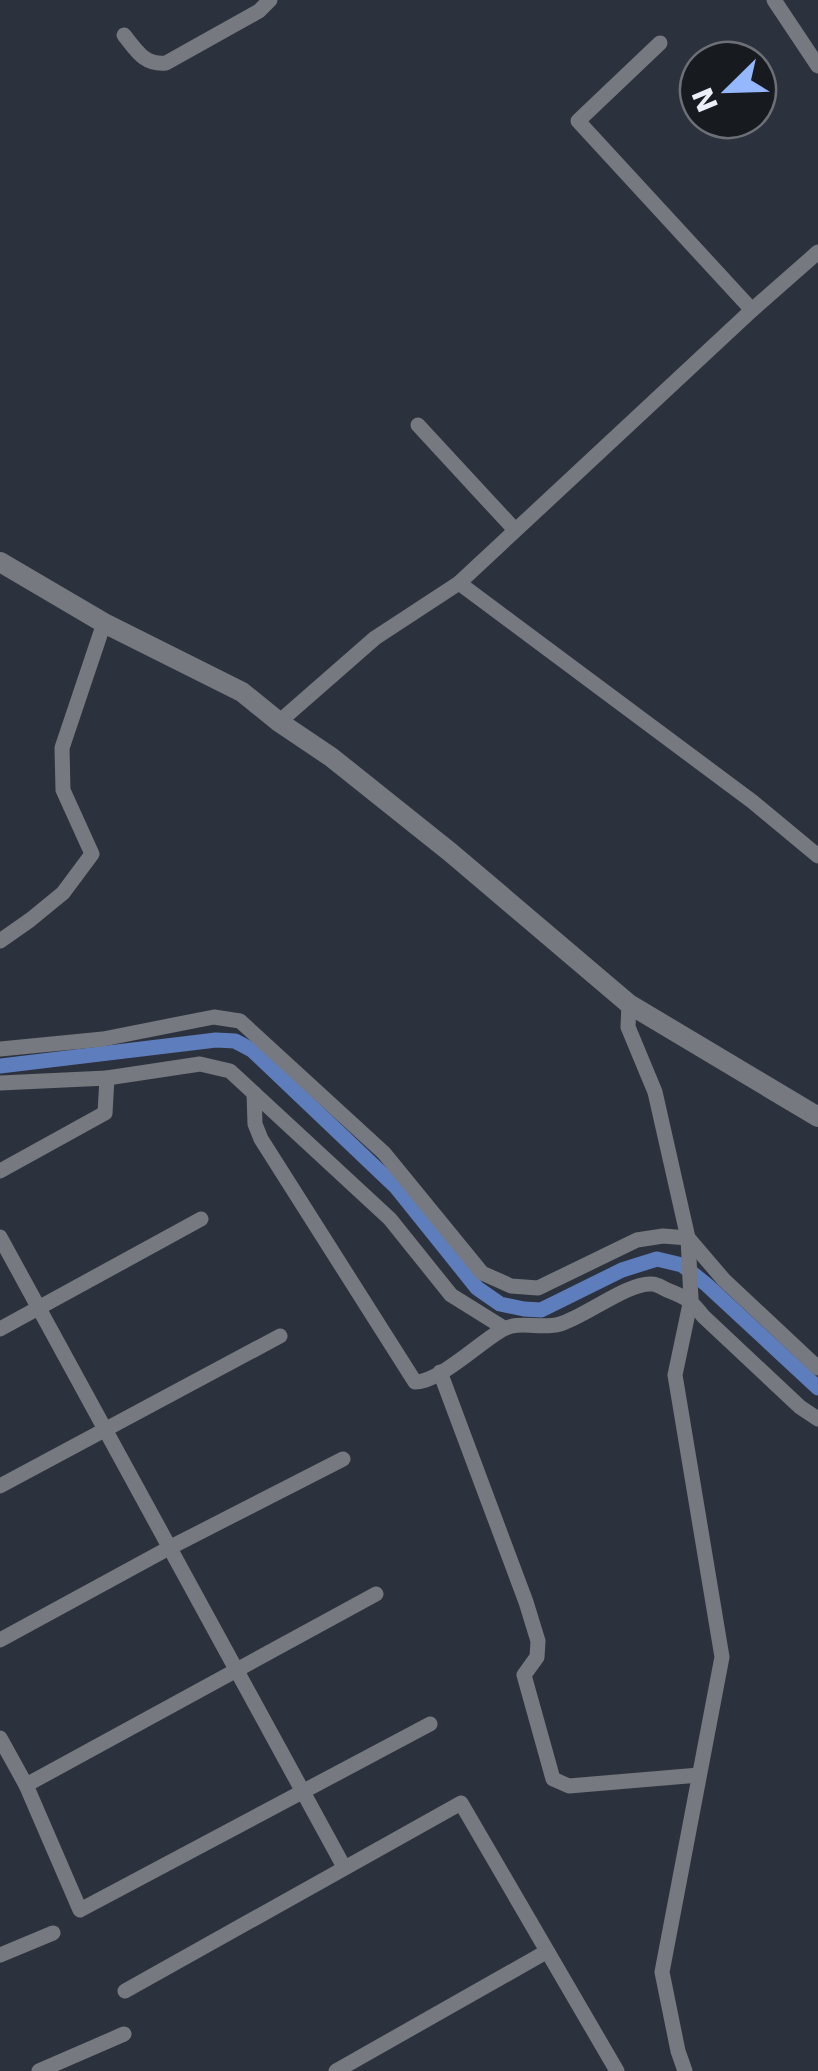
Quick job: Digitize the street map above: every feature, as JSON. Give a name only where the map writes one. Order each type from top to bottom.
[{"type":"street","points":[[124,36],[142,58],[153,64],[166,63],[259,11],[270,0]]},
{"type":"street","points":[[774,0],[818,66]]},
{"type":"street","points":[[660,42],[578,121],[752,310]]},
{"type":"street","points":[[280,722],[375,638],[458,583],[818,252]]},
{"type":"street","points":[[418,425],[514,530]]},
{"type":"street","points":[[0,562],[104,622],[242,692],[450,852],[630,1004],[818,1117]]},
{"type":"street","points":[[458,583],[752,802],[818,856]]},
{"type":"street","points":[[0,941],[63,893],[92,854],[64,790],[62,748],[104,622]]},
{"type":"street","points":[[630,1004],[628,1027],[654,1092],[689,1245],[691,1299],[674,1375],[722,1656],[662,1972],[685,2071]]},
{"type":"street","points":[[0,1049],[102,1039],[214,1017],[240,1021],[384,1152],[482,1273],[511,1286],[538,1288],[637,1240],[662,1236],[689,1245],[818,1368]]},
{"type":"street","points":[[0,1083],[107,1078],[200,1064],[230,1072],[390,1219],[451,1294],[504,1328]]},
{"type":"street","points":[[0,1171],[105,1112],[107,1078]]},
{"type":"street","points":[[254,1094],[255,1124],[261,1139],[415,1382],[422,1383],[504,1328],[560,1324],[633,1288],[652,1284],[691,1299],[704,1316],[800,1406],[818,1418]]},
{"type":"street","points":[[0,1329],[201,1219]]},
{"type":"street","points":[[0,1236],[344,1867]]},
{"type":"street","points":[[0,1486],[280,1336]]},
{"type":"street","points":[[440,1372],[538,1642],[537,1658],[524,1675],[553,1779],[569,1786],[699,1775]]},
{"type":"street","points":[[0,1640],[343,1458]]},
{"type":"street","points":[[26,1784],[376,1594]]},
{"type":"street","points":[[0,1738],[26,1784],[80,1910],[430,1724]]},
{"type":"street","points":[[125,1990],[461,1803],[617,2071]]},
{"type":"street","points":[[0,1955],[53,1933]]},
{"type":"street","points":[[336,2071],[546,1952]]},
{"type":"street","points":[[39,2071],[124,2034]]},
{"type":"waterway","points":[[0,1066],[216,1040],[235,1041],[252,1050],[396,1187],[477,1288],[500,1304],[541,1310],[622,1270],[657,1259],[682,1265],[818,1388]]}]
